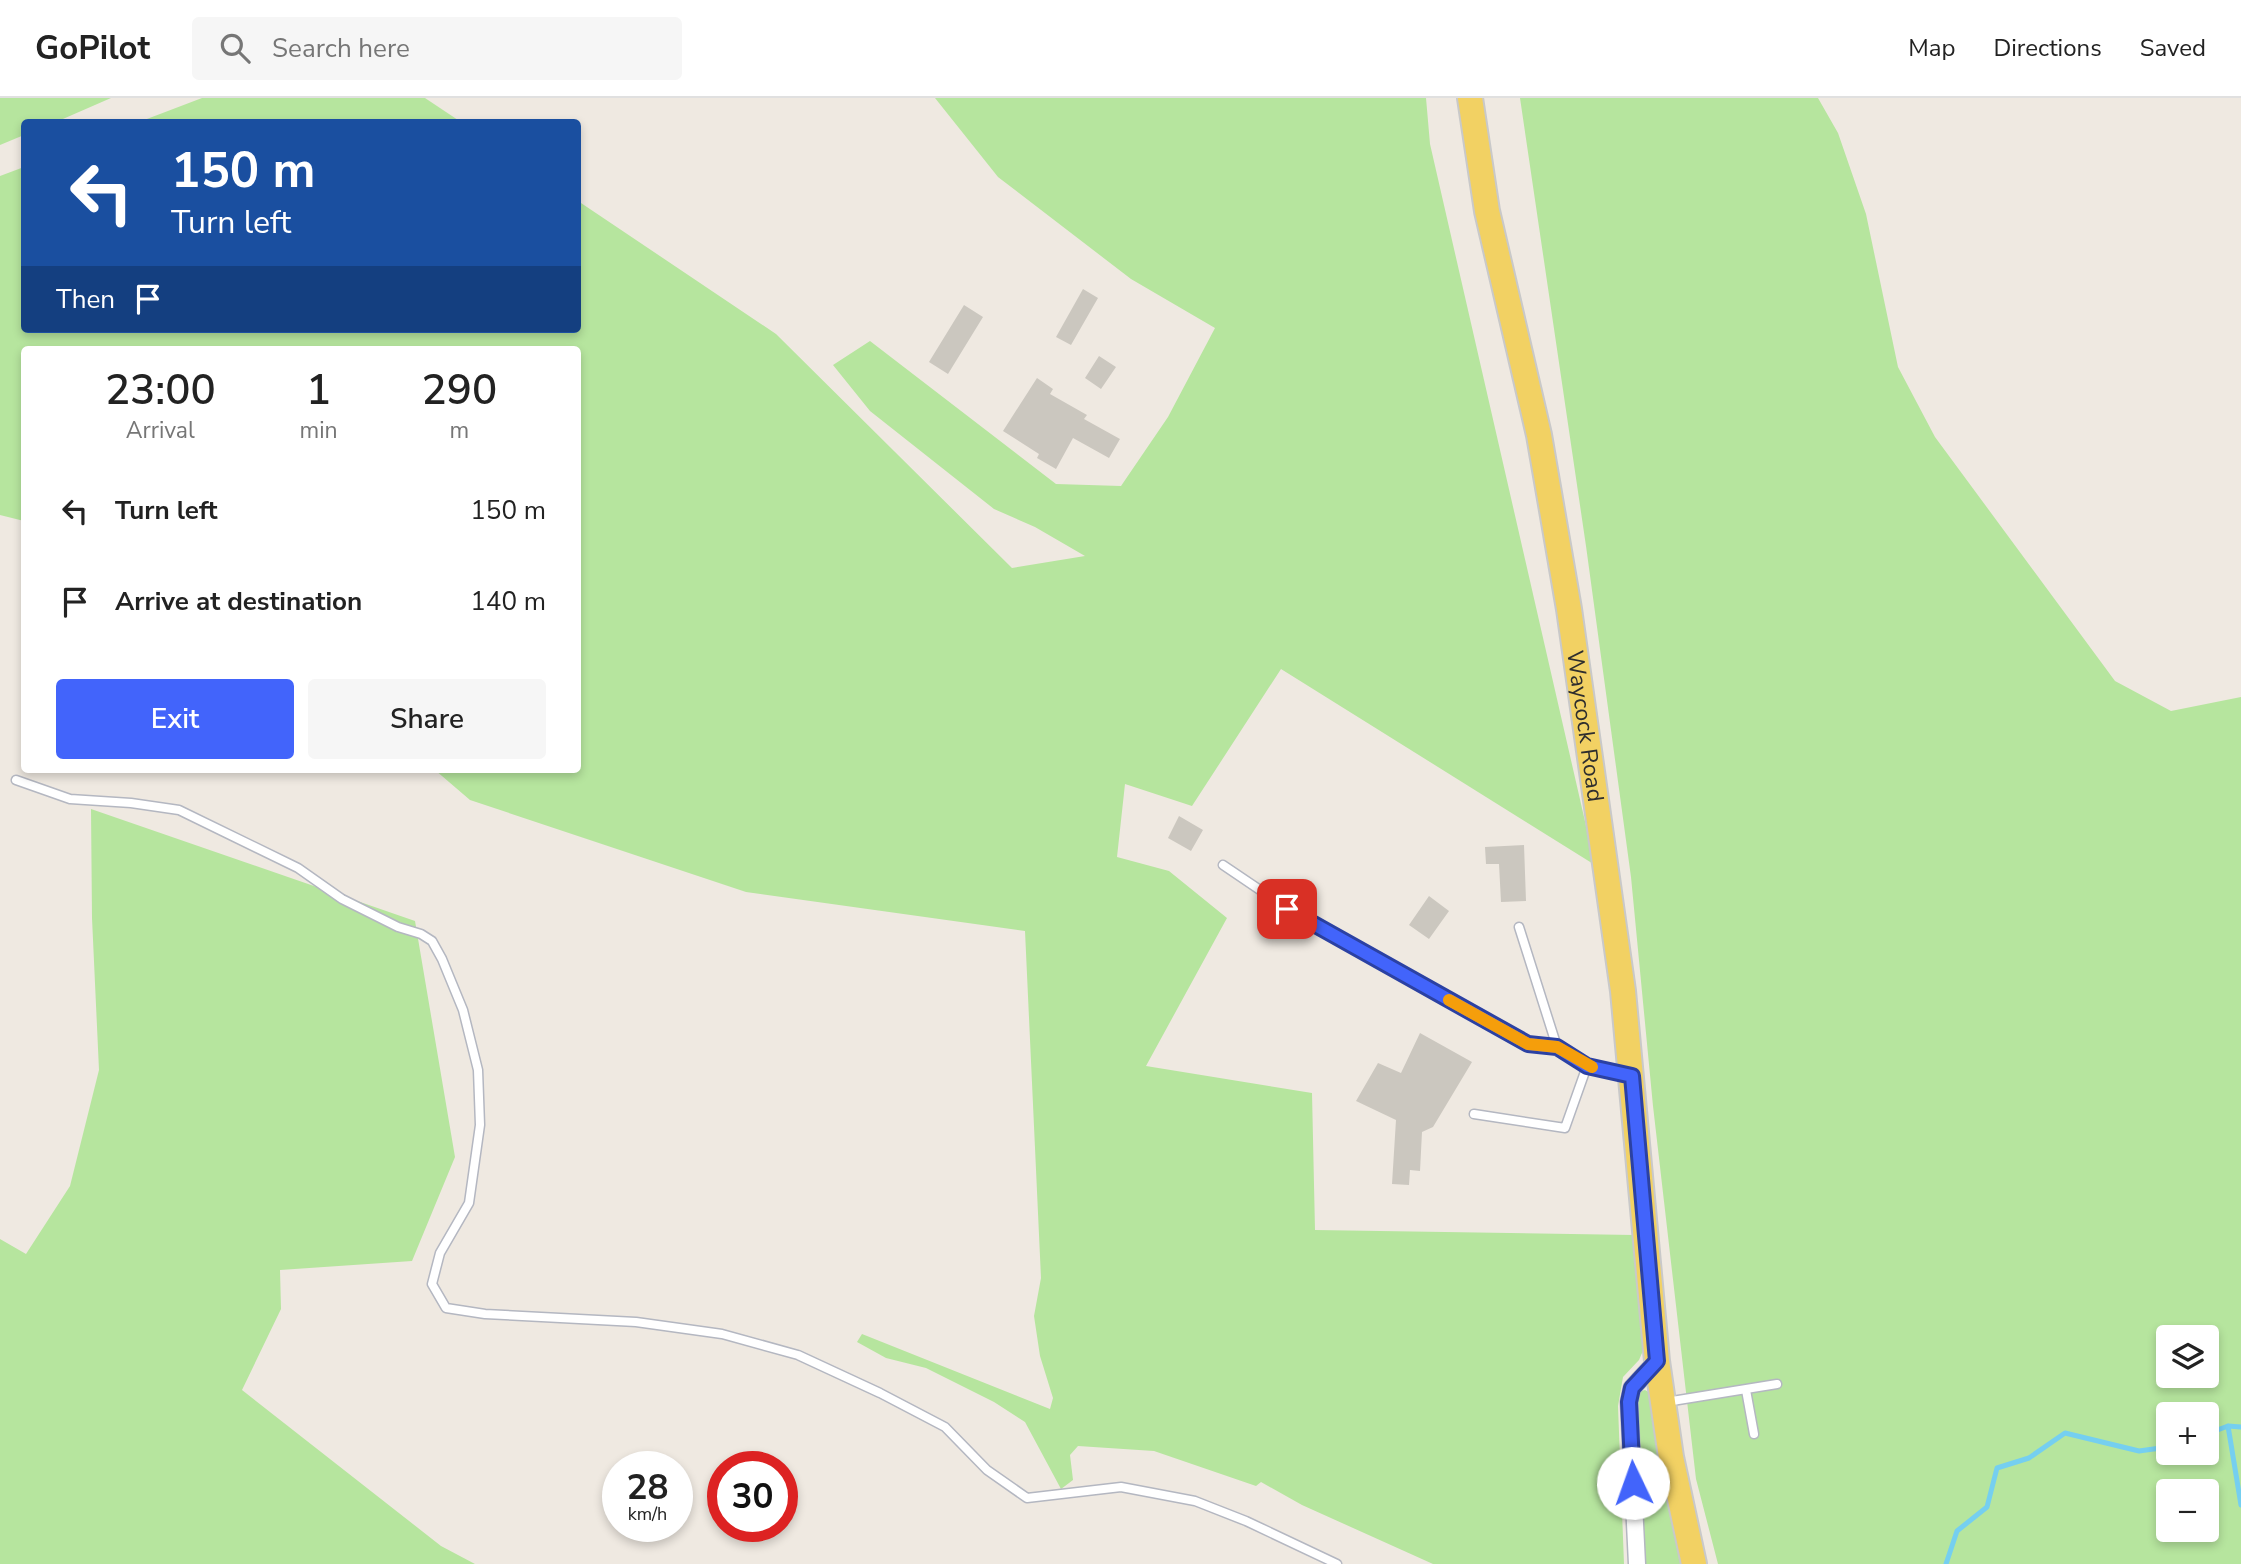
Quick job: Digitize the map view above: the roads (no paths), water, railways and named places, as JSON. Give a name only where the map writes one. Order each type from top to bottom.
[{"type":"main road","name":"Waycock Road","points":[[1470,98],[1490,224],[1539,435],[1559,542],[1613,914],[1632,1076],[1657,1361],[1682,1513],[1694,1564]]},
{"type":"street","points":[[1637,1564],[1629,1402],[1632,1388],[1657,1361]]},
{"type":"lane","points":[[16,780],[70,799],[131,803],[179,810],[286,862],[342,898],[398,927],[421,934],[432,941],[463,1010],[478,1070],[480,1125],[469,1203],[440,1253],[432,1284],[446,1308],[499,1315],[636,1322],[722,1334],[798,1355],[945,1427],[988,1469],[1027,1497],[1121,1487],[1195,1500],[1337,1564]]},
{"type":"lane","points":[[1223,865],[1287,909],[1528,1044],[1557,1047],[1587,1066],[1632,1076]]},
{"type":"lane","points":[[1519,927],[1557,1047]]},
{"type":"lane","points":[[1474,1114],[1565,1128],[1587,1066]]},
{"type":"lane","points":[[1663,1403],[1777,1384]]},
{"type":"lane","points":[[1746,1390],[1754,1434]]},
{"type":"waterway","points":[[2241,1427],[2228,1426],[2241,1505]]},
{"type":"waterway","points":[[2219,1429],[2228,1426]]},
{"type":"waterway","points":[[1946,1564],[1957,1531],[1987,1507],[1997,1468],[2029,1458],[2065,1433],[2139,1451],[2156,1449]]}]
